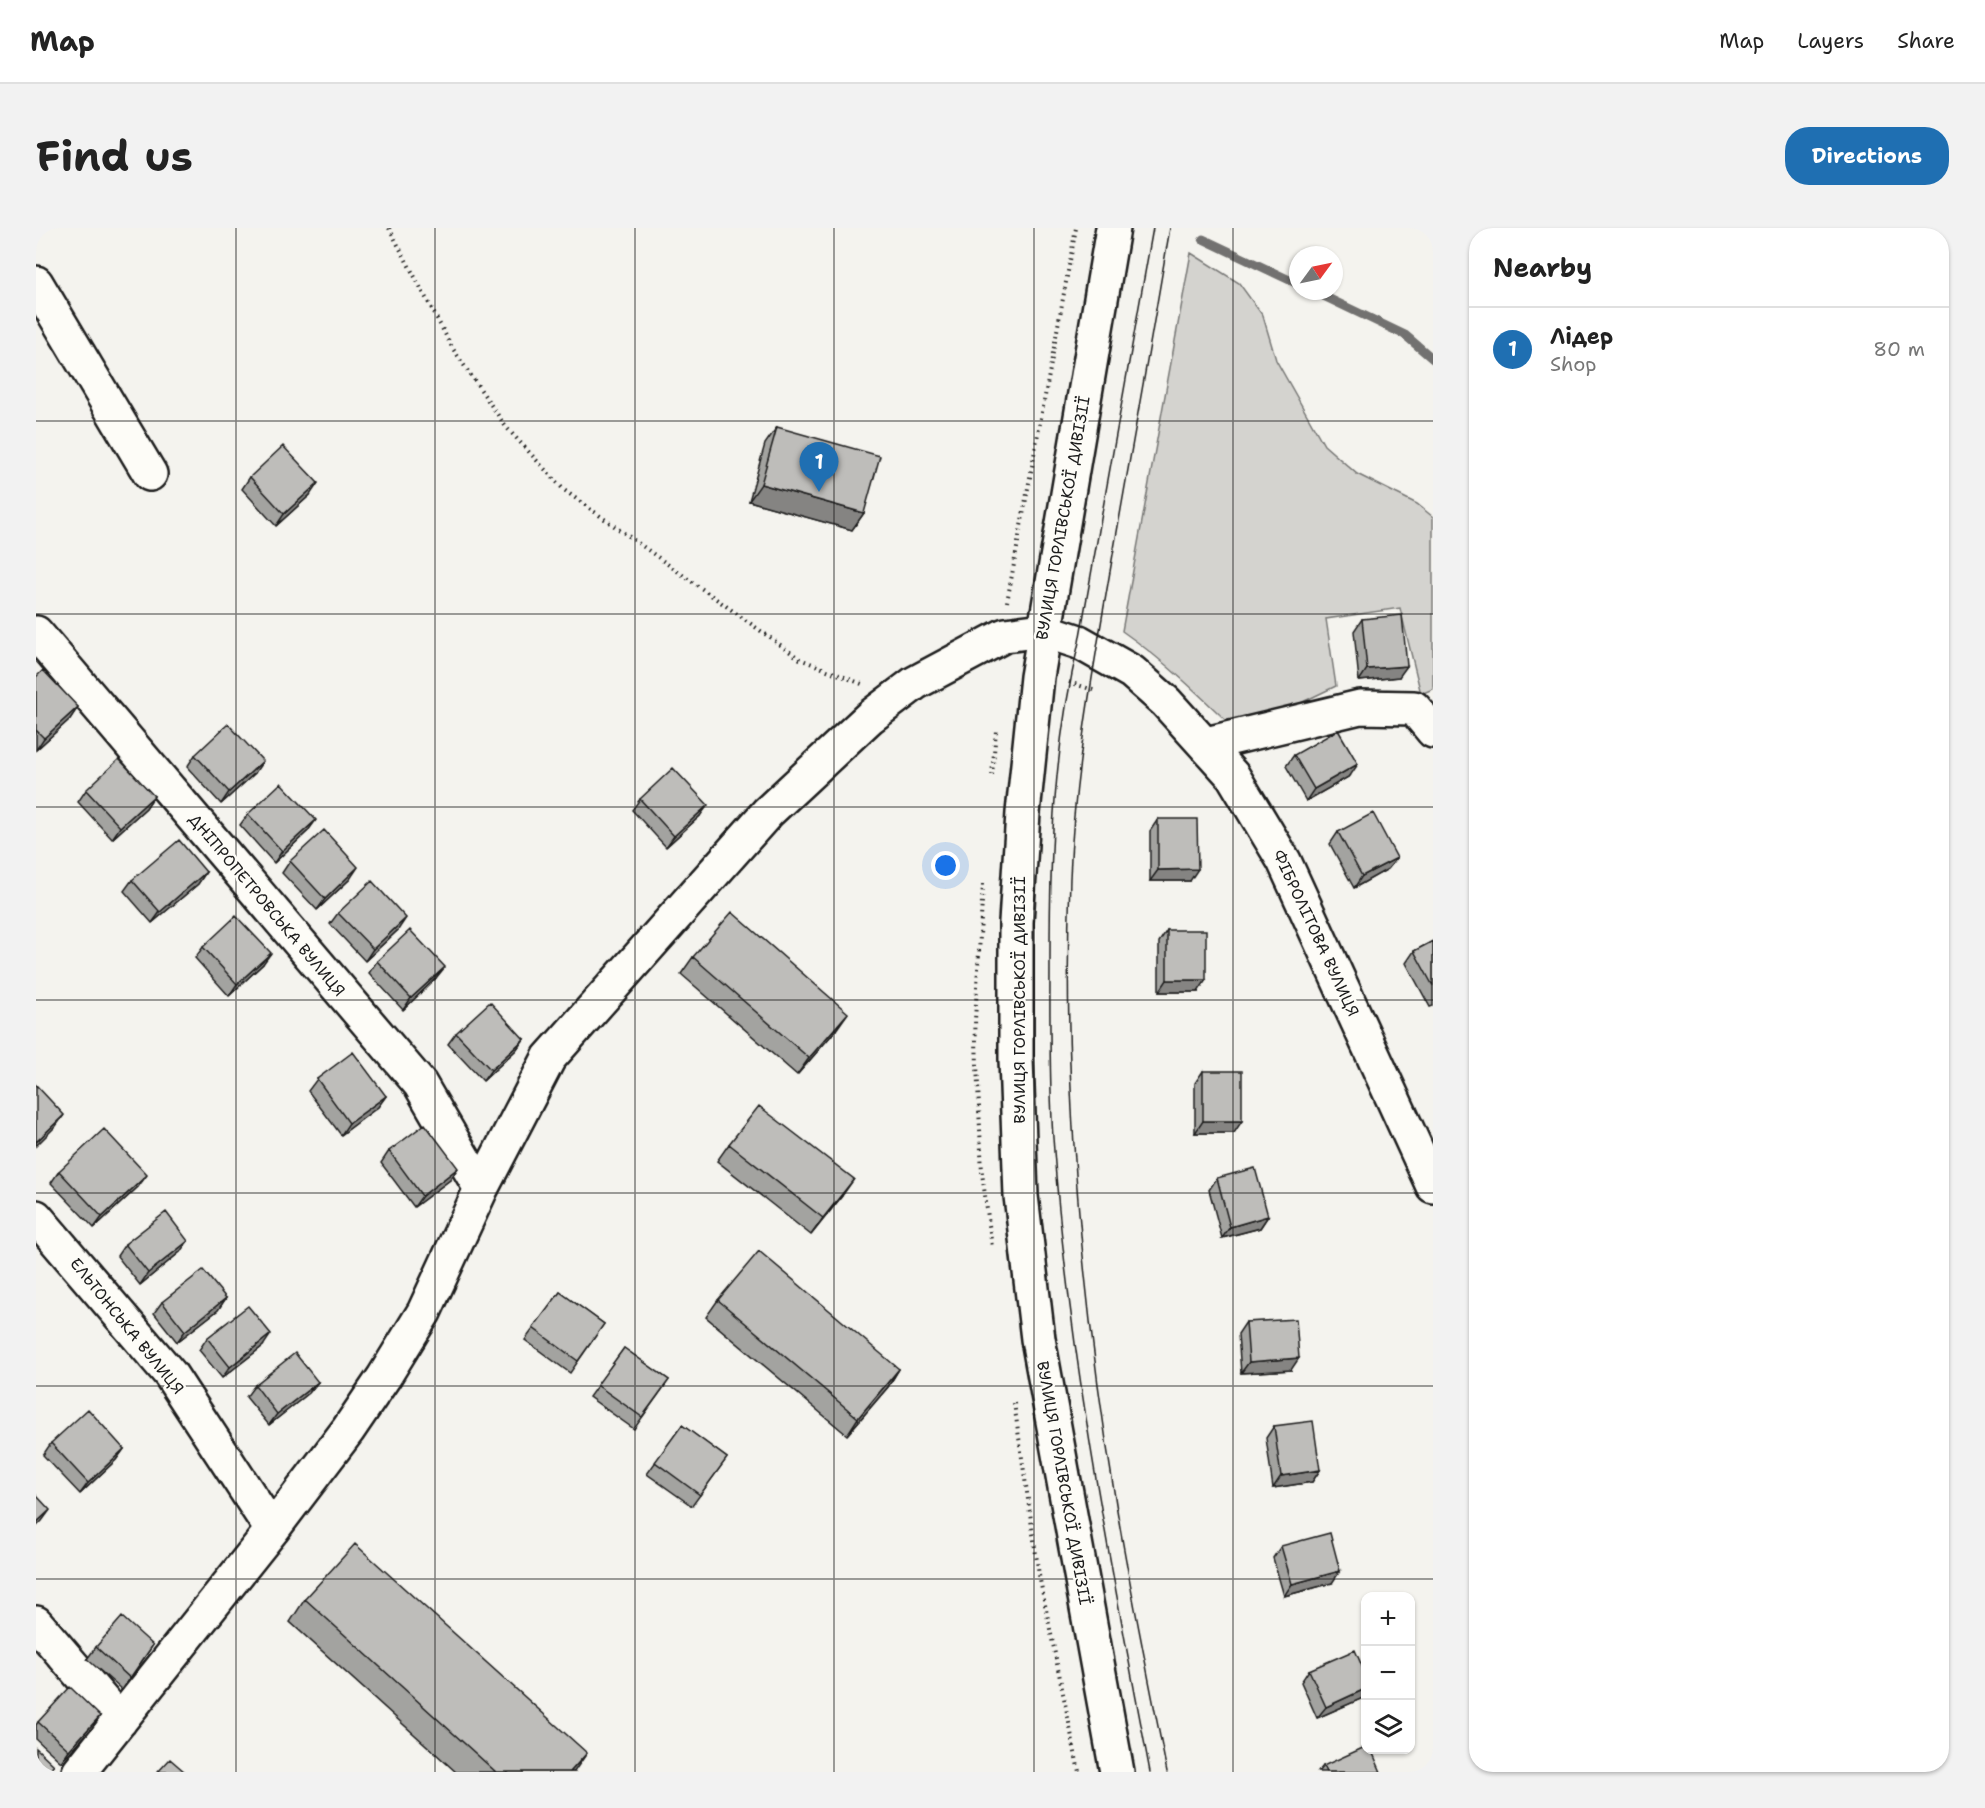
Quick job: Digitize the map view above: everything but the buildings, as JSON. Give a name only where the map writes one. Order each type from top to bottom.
[{"type":"street","name":"ВУЛИЦЯ ГОРЛІВСЬКОЇ ДИВІЗІЇ","points":[[1113,228],[1043,630],[1023,813],[1016,922],[1016,1059],[1021,1196],[1040,1351],[1117,1772]]},
{"type":"street","points":[[36,283],[150,474]]},
{"type":"street","points":[[79,1772],[272,1530],[348,1430],[418,1322],[481,1189],[549,1058],[768,812],[870,717],[915,683],[1005,635],[1043,630]]},
{"type":"street","name":"ФІБРОЛІТОВА ВУЛИЦЯ","points":[[1043,630],[1078,642],[1132,672],[1166,702],[1233,776],[1284,861],[1422,1132],[1433,1186]]},
{"type":"street","name":"ДНІПРОПЕТРОВСЬКА ВУЛИЦЯ","points":[[36,633],[420,1084],[481,1189]]},
{"type":"street","points":[[1206,744],[1360,706],[1414,708],[1433,731]]},
{"type":"street","name":"ЕЛЬТОНСЬКА ВУЛИЦЯ","points":[[36,1217],[170,1374],[272,1530]]},
{"type":"street","points":[[36,1623],[120,1721]]},
{"type":"path","points":[[389,228],[453,349],[507,427],[564,490],[800,659],[840,677],[898,695]]},
{"type":"path","points":[[1005,635],[1007,590],[1076,228]]},
{"type":"shaded area","points":[[1191,253],[1239,283],[1263,316],[1276,360],[1324,445],[1357,474],[1417,504],[1433,517],[1433,689],[1421,694],[1400,608],[1326,619],[1336,686],[1284,711],[1247,741],[1202,697],[1122,631]]},
{"type":"waterway","points":[[1203,239],[1289,280]]},
{"type":"waterway","points":[[1332,300],[1405,335],[1433,359]]},
{"type":"tram line","points":[[1150,1772],[1092,1456],[1069,1297],[1053,1138],[1050,1069],[1050,915],[1055,797],[1064,719],[1153,228]]},
{"type":"tram line","points":[[1167,1772],[1123,1543],[1094,1353],[1077,1195],[1069,1037],[1068,957],[1072,838],[1086,718],[1170,228]]},
{"type":"place","name":"Лідер","points":[[819,492]]}]
